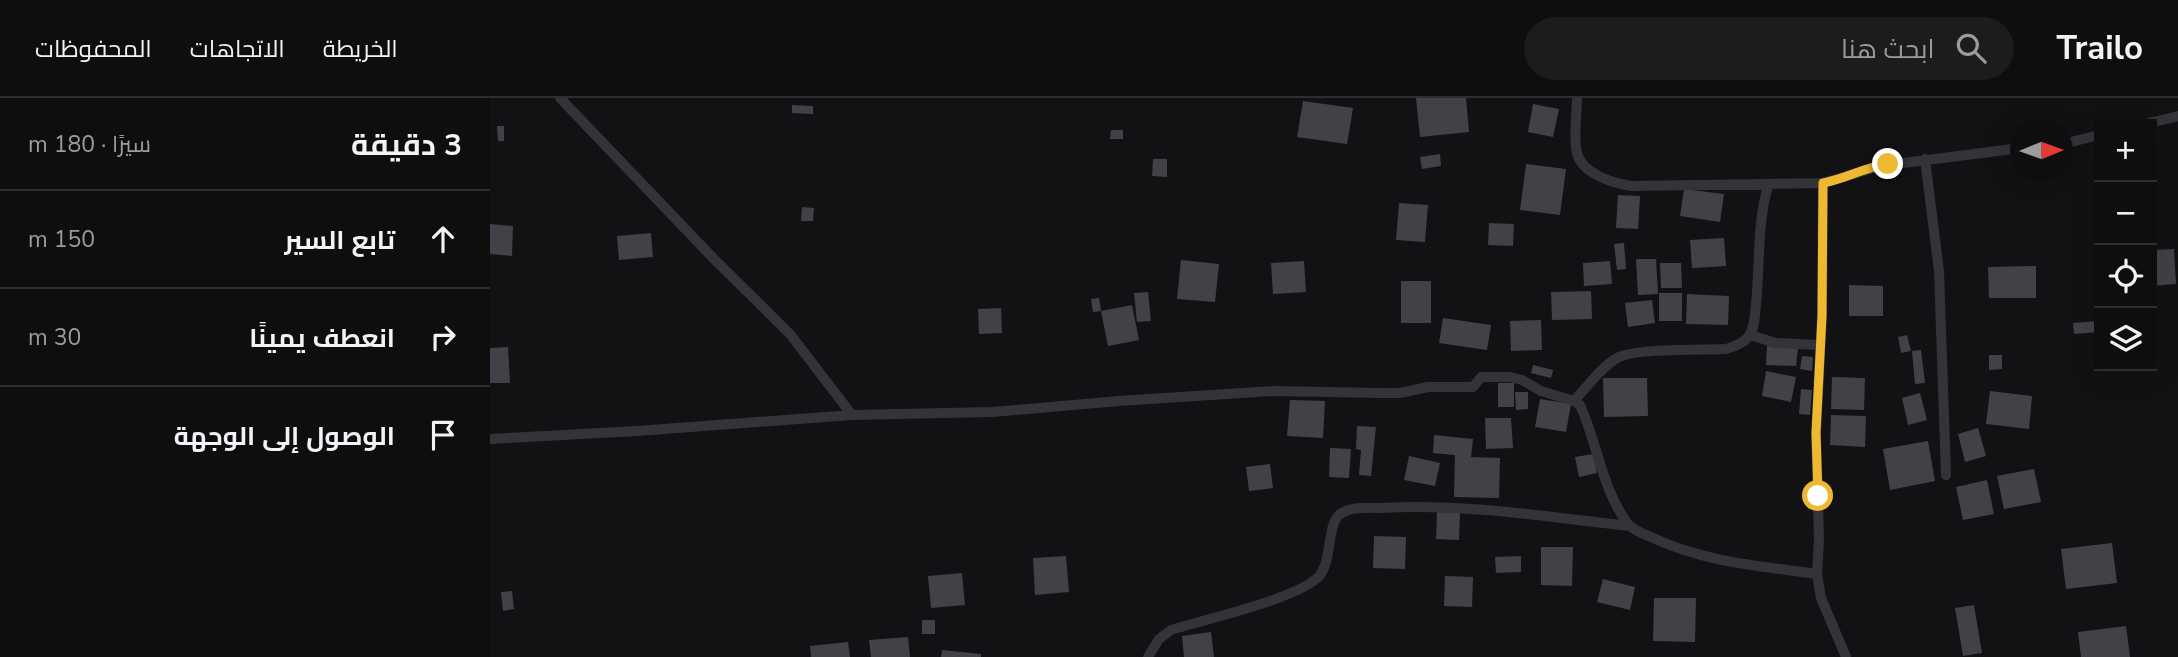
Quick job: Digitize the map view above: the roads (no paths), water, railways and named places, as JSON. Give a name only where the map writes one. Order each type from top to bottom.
[{"type":"street","points":[[560,98],[714,260],[790,334],[852,415]]},
{"type":"street","points":[[1577,98],[1577,153],[1581,163],[1605,179],[1631,186],[1823,183],[1871,167],[2010,149]]},
{"type":"street","points":[[2157,121],[2178,116]]},
{"type":"street","points":[[2073,142],[2094,136]]},
{"type":"street","points":[[1925,159],[1939,271],[1946,475]]},
{"type":"street","points":[[1823,183],[1815,443],[1819,539],[1817,574],[1821,598],[1846,657]]},
{"type":"street","points":[[1574,401],[1611,363],[1623,356],[1726,349],[1734,347],[1750,335],[1757,292],[1764,199],[1769,184]]},
{"type":"street","points":[[1750,335],[1776,343],[1820,345]]},
{"type":"street","points":[[490,439],[852,415],[992,412],[1273,391],[1399,393],[1428,387],[1474,387],[1481,377],[1510,377],[1580,405],[1606,480],[1630,526]]},
{"type":"street","points":[[1148,657],[1159,639],[1171,629],[1277,600],[1320,576],[1329,555],[1333,528],[1339,515],[1350,510],[1418,505],[1459,507],[1630,526],[1675,548],[1699,555],[1741,564],[1817,574]]}]
